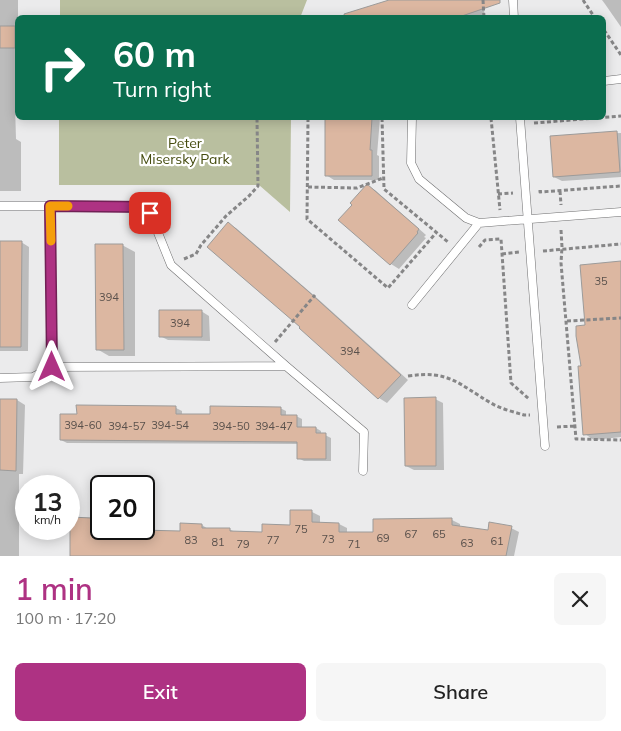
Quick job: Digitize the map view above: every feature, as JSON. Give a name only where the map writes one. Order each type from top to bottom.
[{"type":"lane","points":[[513,0],[514,15]]},
{"type":"lane","points":[[606,80],[621,79]]},
{"type":"lane","points":[[412,120],[411,164],[419,179],[466,218],[480,223],[621,212]]},
{"type":"lane","points":[[520,120],[545,446]]},
{"type":"lane","points":[[0,206],[146,207],[171,265],[364,432],[363,471]]},
{"type":"lane","points":[[50,206],[52,367]]},
{"type":"lane","points":[[412,305],[480,223]]},
{"type":"lane","points":[[0,378],[33,377],[52,367],[286,366]]},
{"type":"path","points":[[483,0],[484,15]]},
{"type":"path","points":[[583,0],[593,15]]},
{"type":"path","points":[[606,33],[621,55]]},
{"type":"path","points":[[606,117],[621,116]]},
{"type":"path","points":[[171,265],[196,254],[201,245],[226,216],[258,186],[257,120]]},
{"type":"path","points":[[308,120],[308,219],[388,288],[436,233]]},
{"type":"path","points":[[382,120],[384,189],[457,249],[473,253],[485,240],[501,239],[511,384],[531,401]]},
{"type":"path","points":[[491,120],[500,213]]},
{"type":"path","points":[[534,123],[571,120]]},
{"type":"path","points":[[308,187],[357,188],[383,178]]},
{"type":"path","points":[[540,192],[621,186]]},
{"type":"path","points":[[560,191],[561,208]]},
{"type":"path","points":[[498,194],[516,193]]},
{"type":"path","points":[[561,229],[561,263],[576,439],[621,440]]},
{"type":"path","points":[[543,251],[621,244]]},
{"type":"path","points":[[502,254],[522,252]]},
{"type":"path","points":[[268,350],[315,295]]},
{"type":"path","points":[[567,322],[621,318]]},
{"type":"path","points":[[408,376],[421,374],[451,378],[492,404],[524,415],[543,414]]},
{"type":"path","points":[[531,408],[532,423]]},
{"type":"path","points":[[555,427],[574,426]]},
{"type":"green space","points":[[60,0],[307,0],[301,15],[60,15]]},
{"type":"green space","name":"Peter Misersky Park","points":[[59,120],[291,120],[290,212],[259,185],[59,185]]},
{"type":"building","points":[[389,0],[500,0],[500,3],[465,15],[344,14]]},
{"type":"building","points":[[0,26],[15,26],[15,48],[0,48]]},
{"type":"building","points":[[325,120],[372,120],[370,150],[372,150],[372,176],[325,176]]},
{"type":"building","points":[[617,131],[620,172],[553,177],[550,136]]},
{"type":"building","points":[[367,184],[419,229],[418,233],[390,265],[338,220]]},
{"type":"building","points":[[228,222],[401,375],[378,399],[300,327],[207,247]]},
{"type":"building","points":[[0,241],[22,241],[21,347],[0,347]]},
{"type":"building","points":[[95,244],[123,244],[124,350],[96,350]]},
{"type":"building","points":[[621,261],[621,432],[583,435],[578,366],[581,366],[576,336],[576,326],[585,325],[580,265]]},
{"type":"building","points":[[159,310],[202,310],[202,337],[159,337]]},
{"type":"building","points":[[436,397],[436,466],[405,466],[404,398]]},
{"type":"building","points":[[0,399],[17,399],[16,471],[0,470]]},
{"type":"building","points":[[76,405],[176,406],[176,414],[210,414],[210,406],[281,407],[281,415],[297,415],[297,427],[316,427],[316,433],[326,433],[326,459],[297,459],[297,442],[60,440],[60,414],[77,414]]},
{"type":"building","points":[[290,510],[312,510],[312,522],[339,523],[339,532],[373,532],[373,519],[452,518],[452,525],[488,530],[489,522],[512,526],[506,556],[70,556],[70,540],[80,540],[80,517],[90,518],[90,540],[155,540],[155,530],[180,531],[180,523],[202,524],[202,528],[230,528],[230,531],[262,532],[262,524],[290,525]]},
{"type":"slow traffic","points":[[51,241],[50,206],[68,206]]},
{"type":"route","points":[[52,367],[50,206],[146,207],[150,213]]}]
